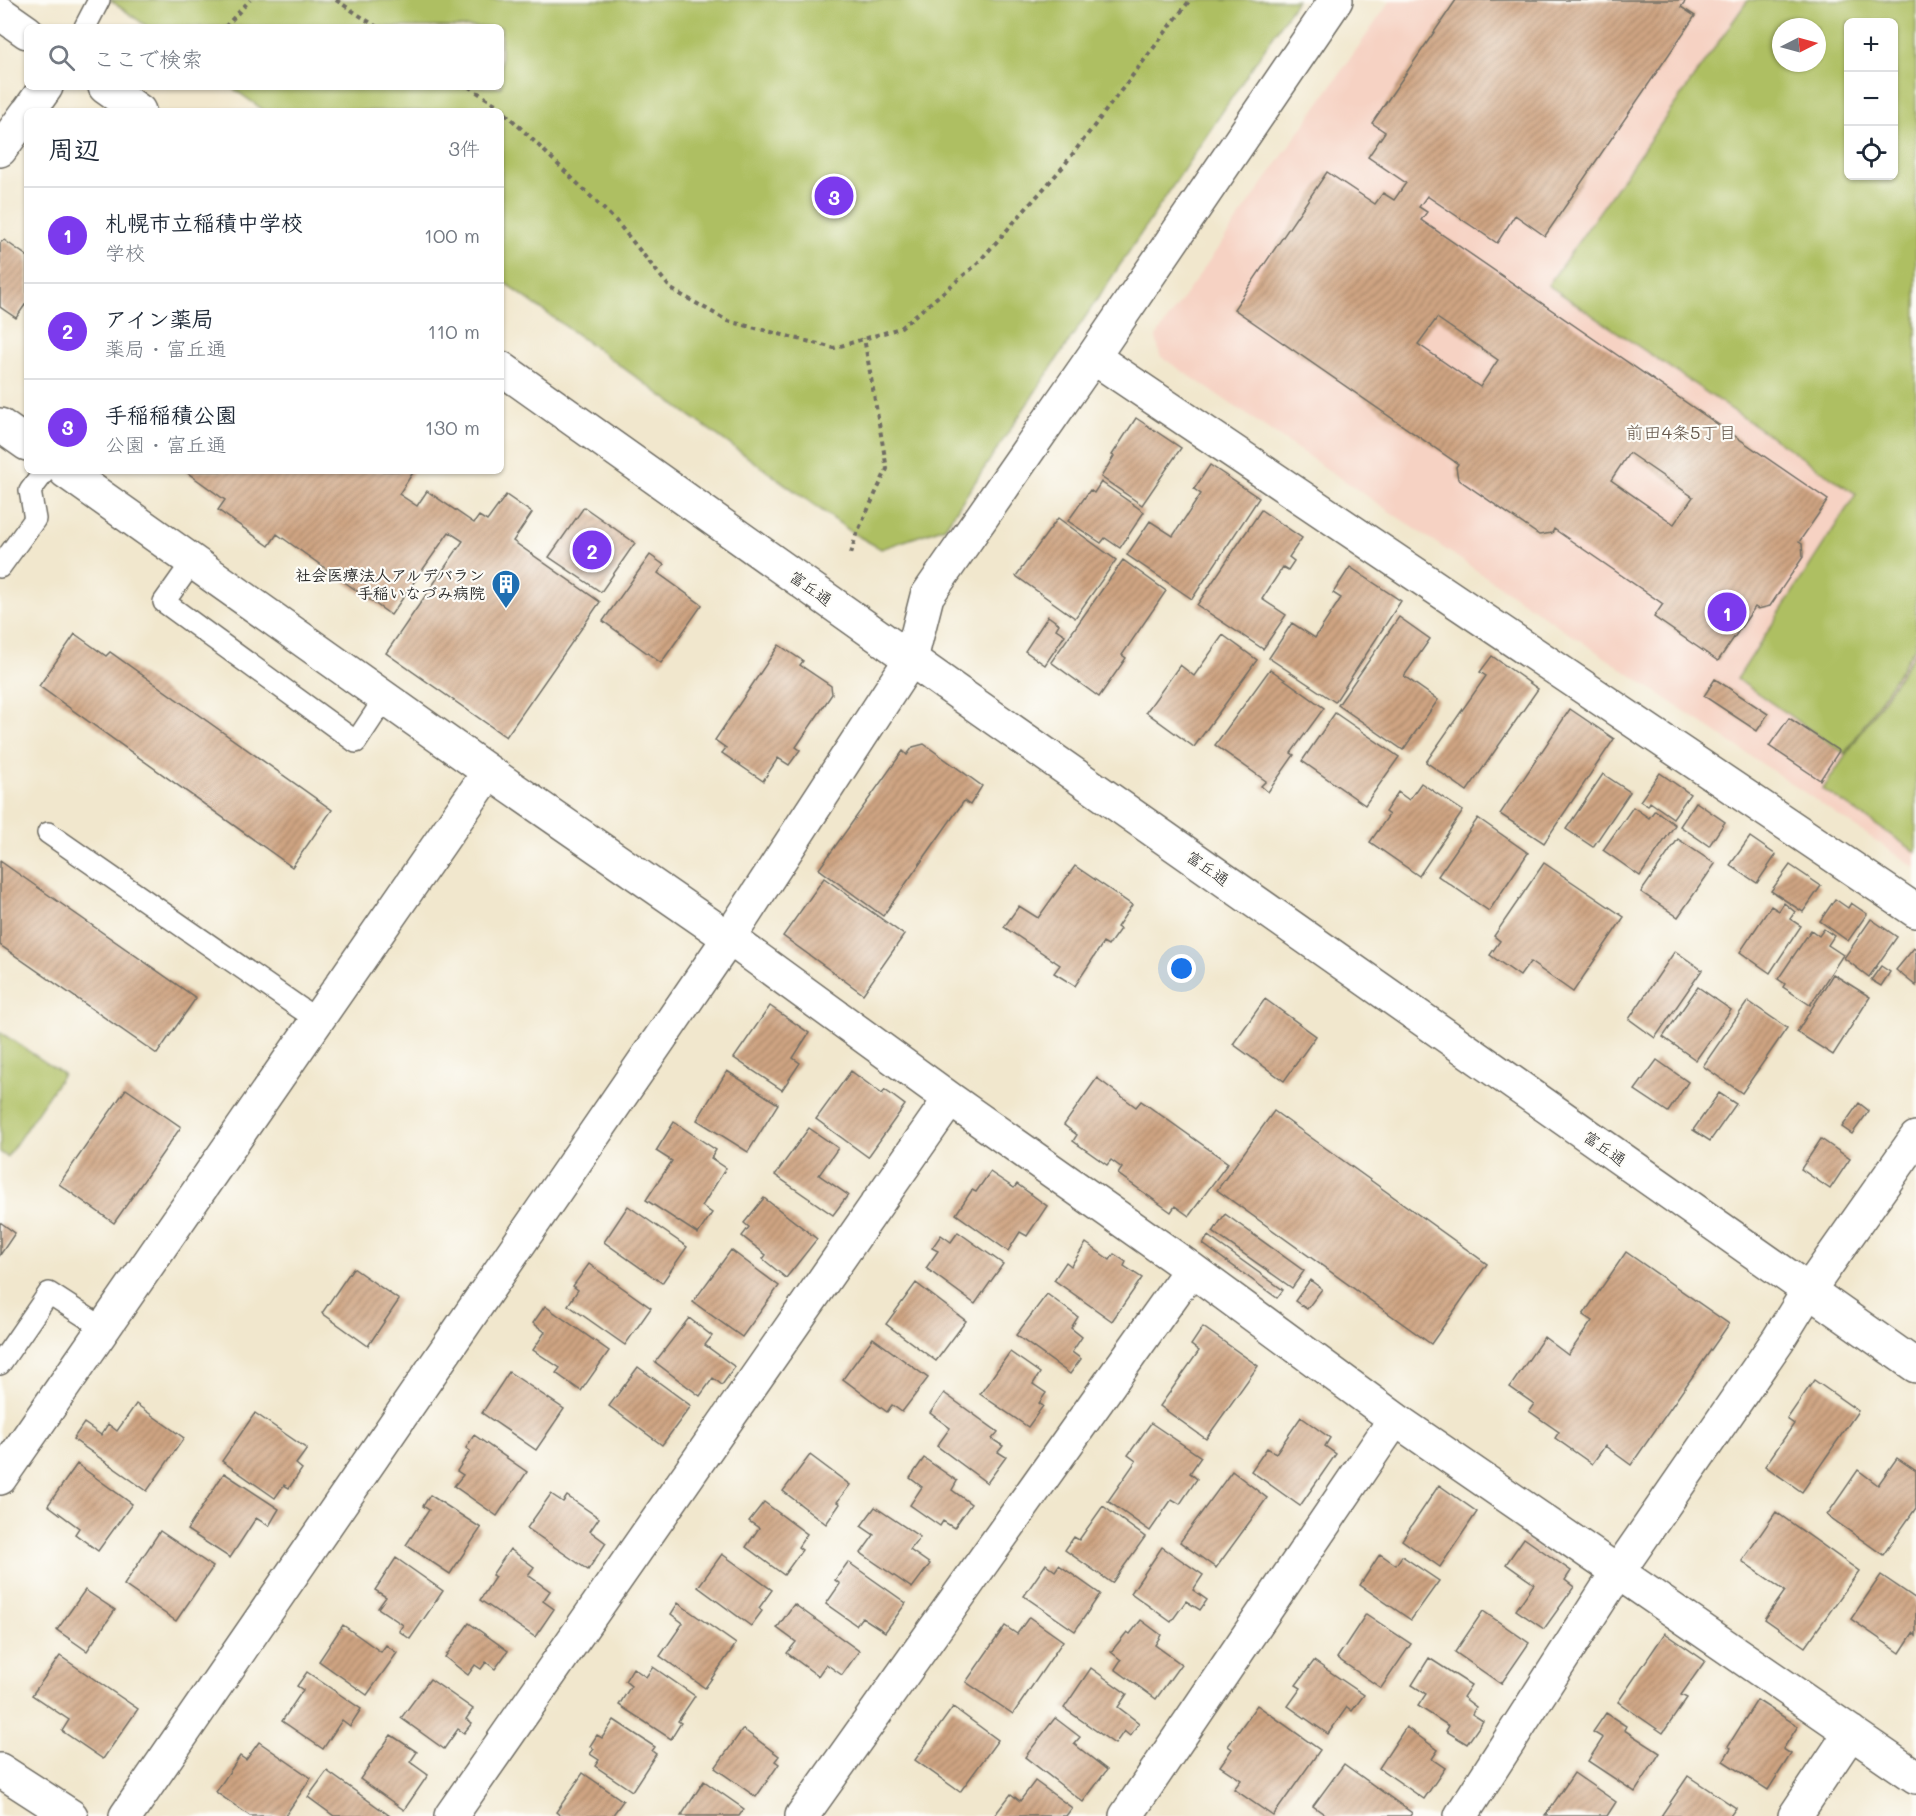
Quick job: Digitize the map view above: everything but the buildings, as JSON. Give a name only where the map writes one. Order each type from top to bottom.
[{"type":"street","points":[[126,1816],[729,938],[911,659],[927,596],[1336,0]]},
{"type":"street","points":[[0,13],[24,30]]},
{"type":"street","points":[[31,108],[44,90]]},
{"type":"street","points":[[109,90],[135,108]]},
{"type":"street","points":[[0,150],[24,117]]},
{"type":"street","points":[[1093,357],[1916,911]]},
{"type":"street","name":"富丘通","points":[[504,370],[1916,1366]]},
{"type":"street","points":[[0,425],[24,442]]},
{"type":"street","points":[[70,474],[489,772],[729,938],[950,1099],[1191,1269],[1395,1419],[1916,1777]]},
{"type":"street","points":[[0,1478],[489,772]]},
{"type":"street","points":[[451,1816],[950,1099]]},
{"type":"street","points":[[1461,1816],[1617,1573],[1778,1340],[1809,1290],[1916,1138]]},
{"type":"street","points":[[802,1816],[1191,1269]]},
{"type":"street","points":[[1126,1816],[1395,1419]]},
{"type":"street","points":[[1795,1816],[1851,1732]]},
{"type":"street","points":[[0,1770],[71,1816]]},
{"type":"lane","points":[[87,24],[99,0]]},
{"type":"lane","points":[[0,567],[35,519],[30,491],[43,474]]},
{"type":"lane","points":[[193,561],[164,602],[356,742],[385,698]]},
{"type":"lane","points":[[48,833],[317,1020]]},
{"type":"lane","points":[[0,1364],[48,1293],[103,1328]]},
{"type":"path","points":[[228,24],[250,0]]},
{"type":"path","points":[[336,0],[372,24]]},
{"type":"path","points":[[504,112],[616,221],[671,289],[728,321],[834,348],[900,328],[976,265],[1062,168],[1190,0]]},
{"type":"path","points":[[474,90],[500,108]]},
{"type":"path","points":[[851,554],[856,535],[887,469],[864,338]]},
{"type":"shaded area","points":[[1391,0],[1916,0],[1916,868],[1160,356],[1156,337]]},
{"type":"green space","points":[[110,0],[1297,0],[945,527],[881,549],[856,535],[504,282],[504,108],[261,108],[235,90],[504,90],[504,24],[144,24]]},
{"type":"green space","points":[[1748,0],[1916,0],[1916,646],[1845,754],[1737,679],[1856,494],[1548,285]]},
{"type":"green space","points":[[1916,651],[1916,852],[1823,789]]},
{"type":"green space","points":[[0,1032],[63,1074],[7,1157],[0,1152]]},
{"type":"place","name":"手稲稲積公園","points":[[834,196]]},
{"type":"place","name":"アイン薬局","points":[[592,550]]},
{"type":"place","name":"社会医療法人アルデバラン 手稲いなづみ病院","points":[[506,610]]},
{"type":"place","name":"札幌市立稲積中学校","points":[[1727,612]]},
{"type":"district","name":"前田4条5丁目","points":[[1681,433]]}]
